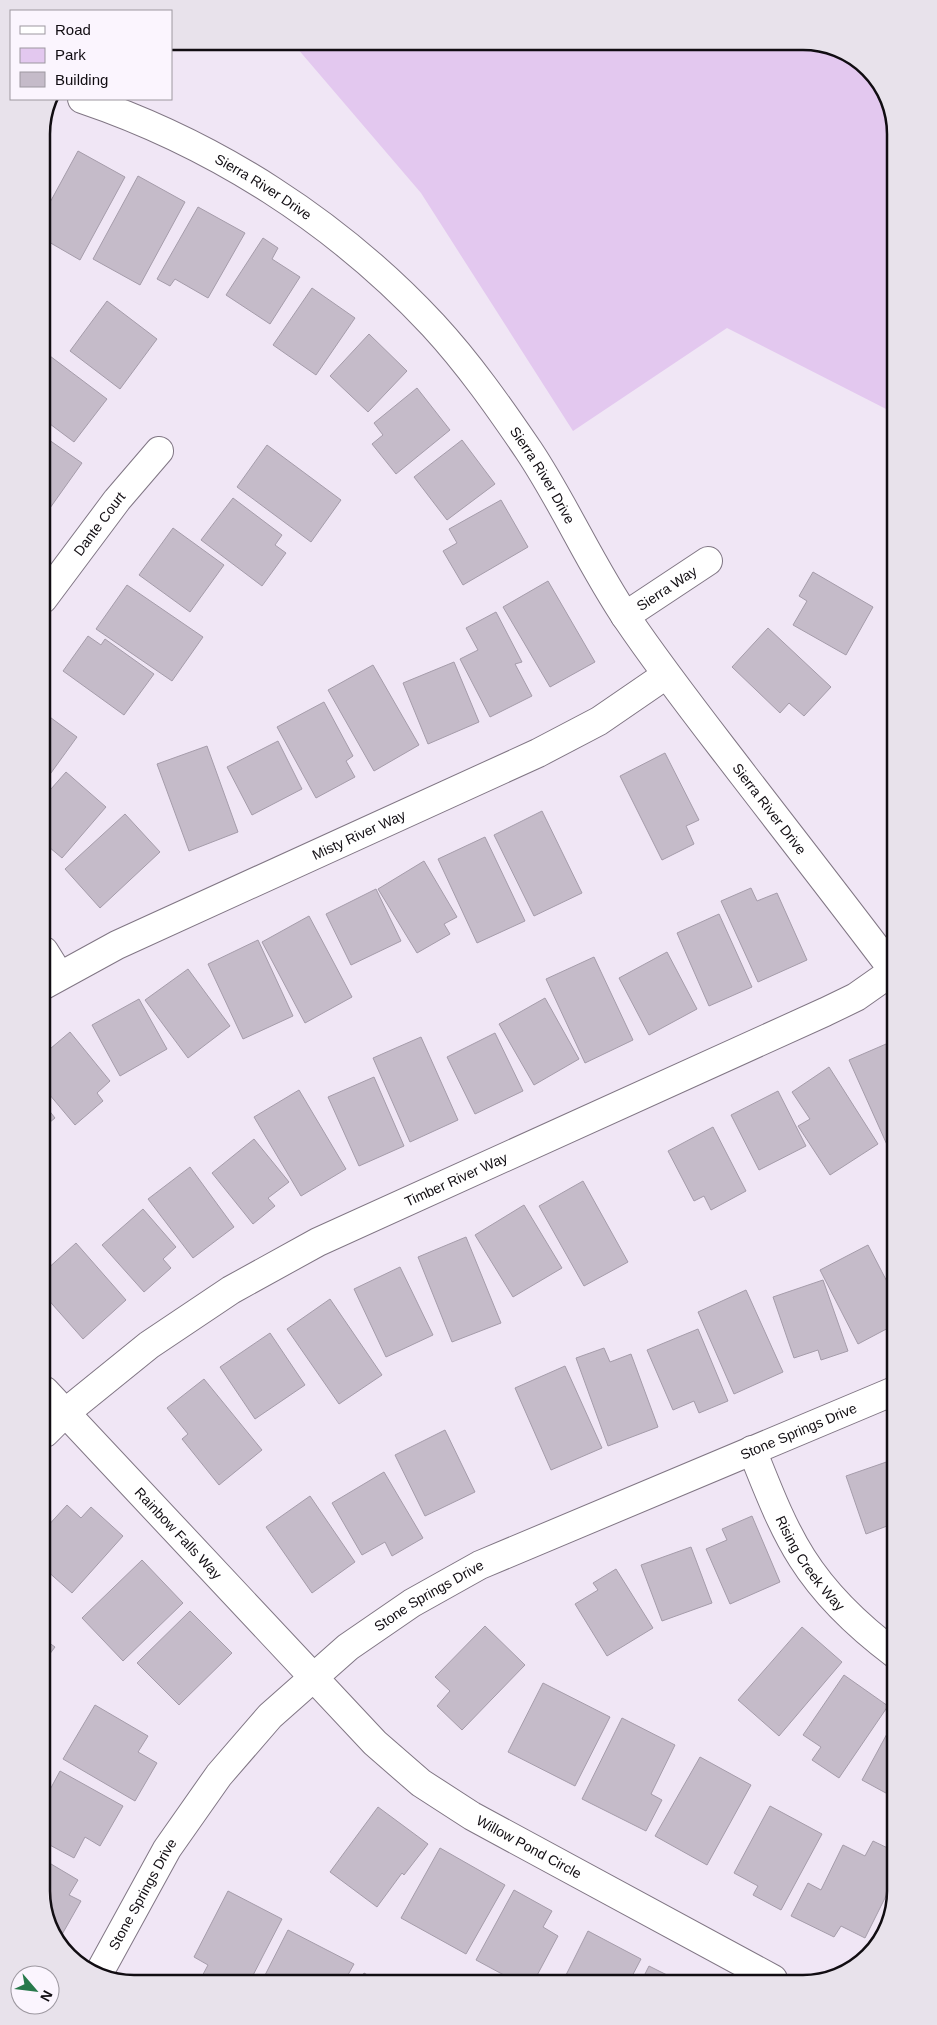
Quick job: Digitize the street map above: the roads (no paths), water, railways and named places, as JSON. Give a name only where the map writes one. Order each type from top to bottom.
[{"type":"street","name":"Sierra River Drive","points":[[85,100],[115,110],[183,140],[236,168],[298,207],[368,262],[432,325],[480,381],[531,454],[625,616],[666,675],[887,962]]},
{"type":"street","name":"Dante Court","points":[[50,590],[117,500],[159,451]]},
{"type":"street","name":"Sierra Way","points":[[625,616],[708,561]]},
{"type":"street","name":"Misty River Way","points":[[52,980],[117,945],[538,753],[599,721],[666,675]]},
{"type":"street","name":"Timber River Way","points":[[50,1428],[149,1345],[231,1290],[318,1242],[825,1012],[856,997],[887,974]]},
{"type":"street","name":"Stone Springs Drive","points":[[101,1969],[167,1849],[219,1774],[270,1716],[348,1647],[412,1603],[480,1565],[887,1394]]},
{"type":"street","name":"Rainbow Falls Way","points":[[50,1396],[312,1677]]},
{"type":"street","name":"Rising Creek Way","points":[[752,1450],[781,1520],[802,1558],[832,1598],[866,1633],[887,1648]]},
{"type":"street","name":"Willow Pond Circle","points":[[312,1677],[375,1743],[422,1782],[472,1816],[766,1975]]}]
